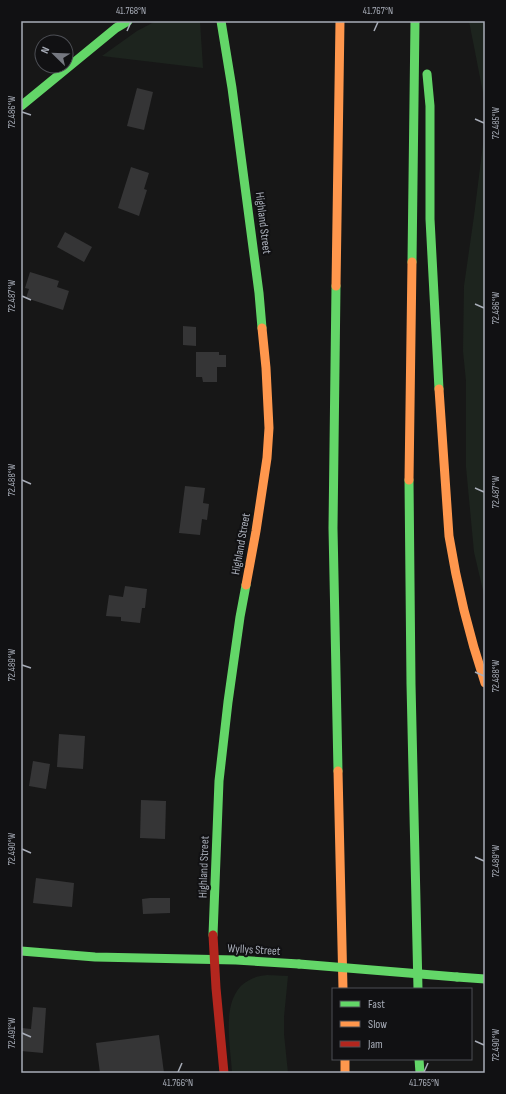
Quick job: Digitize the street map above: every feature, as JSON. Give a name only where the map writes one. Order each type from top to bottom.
[{"type":"main road","points":[[21,106],[58,74],[116,28],[128,21]]},
{"type":"main road","name":"Highland Street","points":[[221,21],[232,88],[259,294],[266,368],[269,428],[267,458],[256,531],[240,617],[230,683],[219,781],[213,927],[214,960],[224,1073]]},
{"type":"main road","points":[[340,21],[333,528],[344,988]]},
{"type":"main road","points":[[416,21],[425,61],[430,106],[430,219],[432,290],[449,536],[452,562],[461,602],[485,683]]},
{"type":"main road","points":[[416,21],[409,488],[411,684],[418,988]]},
{"type":"main road","name":"Wyllys Street","points":[[21,951],[95,957],[253,961],[485,979]]},
{"type":"main road","points":[[345,1060],[345,1073]]},
{"type":"main road","points":[[419,1060],[420,1073]]},
{"type":"shaded area","points":[[156,21],[200,21],[203,68],[102,56],[137,31]]},
{"type":"shaded area","points":[[469,21],[485,21],[485,103]]},
{"type":"shaded area","points":[[485,128],[485,599],[474,552],[466,467],[466,381],[463,351],[464,286]]},
{"type":"shaded area","points":[[267,975],[288,976],[284,1034],[288,1073],[232,1073],[229,1027],[233,999],[240,987],[251,979]]},
{"type":"building","points":[[137,88],[153,92],[144,130],[127,126]]},
{"type":"building","points":[[131,167],[149,173],[144,189],[147,190],[139,216],[118,208]]},
{"type":"building","points":[[65,232],[92,247],[84,262],[57,247]]},
{"type":"building","points":[[30,272],[59,281],[57,287],[69,291],[63,310],[26,298],[29,289],[25,288]]},
{"type":"building","points":[[183,326],[196,327],[196,346],[183,345]]},
{"type":"building","points":[[196,352],[219,352],[219,355],[226,355],[226,367],[217,367],[217,382],[203,382],[202,377],[196,377]]},
{"type":"building","points":[[185,486],[205,488],[203,503],[209,504],[207,520],[202,519],[200,535],[179,533]]},
{"type":"building","points":[[125,586],[147,589],[145,608],[142,608],[140,623],[121,621],[121,617],[106,616],[109,595],[123,597]]},
{"type":"building","points":[[59,734],[85,736],[83,769],[57,767]]},
{"type":"building","points":[[33,761],[50,764],[46,789],[29,786]]},
{"type":"building","points":[[141,800],[166,801],[165,839],[140,838]]},
{"type":"building","points":[[36,878],[74,883],[72,907],[33,903]]},
{"type":"building","points":[[170,898],[170,913],[143,914],[142,899]]},
{"type":"building","points":[[33,1007],[46,1008],[43,1053],[21,1051],[22,1028],[31,1029]]},
{"type":"building","points":[[159,1035],[164,1073],[100,1073],[96,1043]]},
{"type":"traffic: fast","points":[[21,106],[116,28],[128,21]]},
{"type":"traffic: fast","points":[[221,21],[232,88],[259,293],[262,328]]},
{"type":"traffic: fast","points":[[412,262],[415,21]]},
{"type":"traffic: fast","points":[[427,74],[430,106],[430,219],[439,389]]},
{"type":"traffic: fast","points":[[336,286],[333,528],[338,771]]},
{"type":"traffic: fast","points":[[409,480],[411,684],[418,988]]},
{"type":"traffic: fast","points":[[213,935],[219,781],[228,702],[246,585]]},
{"type":"traffic: fast","points":[[21,951],[95,957],[236,960],[299,964]]},
{"type":"traffic: fast","points":[[299,964],[457,977]]},
{"type":"traffic: fast","points":[[457,977],[485,979]]},
{"type":"traffic: fast","points":[[419,1060],[420,1073]]},
{"type":"traffic: slow","points":[[336,286],[340,21]]},
{"type":"traffic: slow","points":[[409,480],[412,262]]},
{"type":"traffic: slow","points":[[246,585],[267,458],[269,428],[262,328]]},
{"type":"traffic: slow","points":[[439,389],[449,536],[464,610],[485,683]]},
{"type":"traffic: slow","points":[[338,771],[343,988]]},
{"type":"traffic: slow","points":[[345,1060],[345,1073]]},
{"type":"traffic: jam","points":[[213,935],[216,988],[224,1073]]}]
